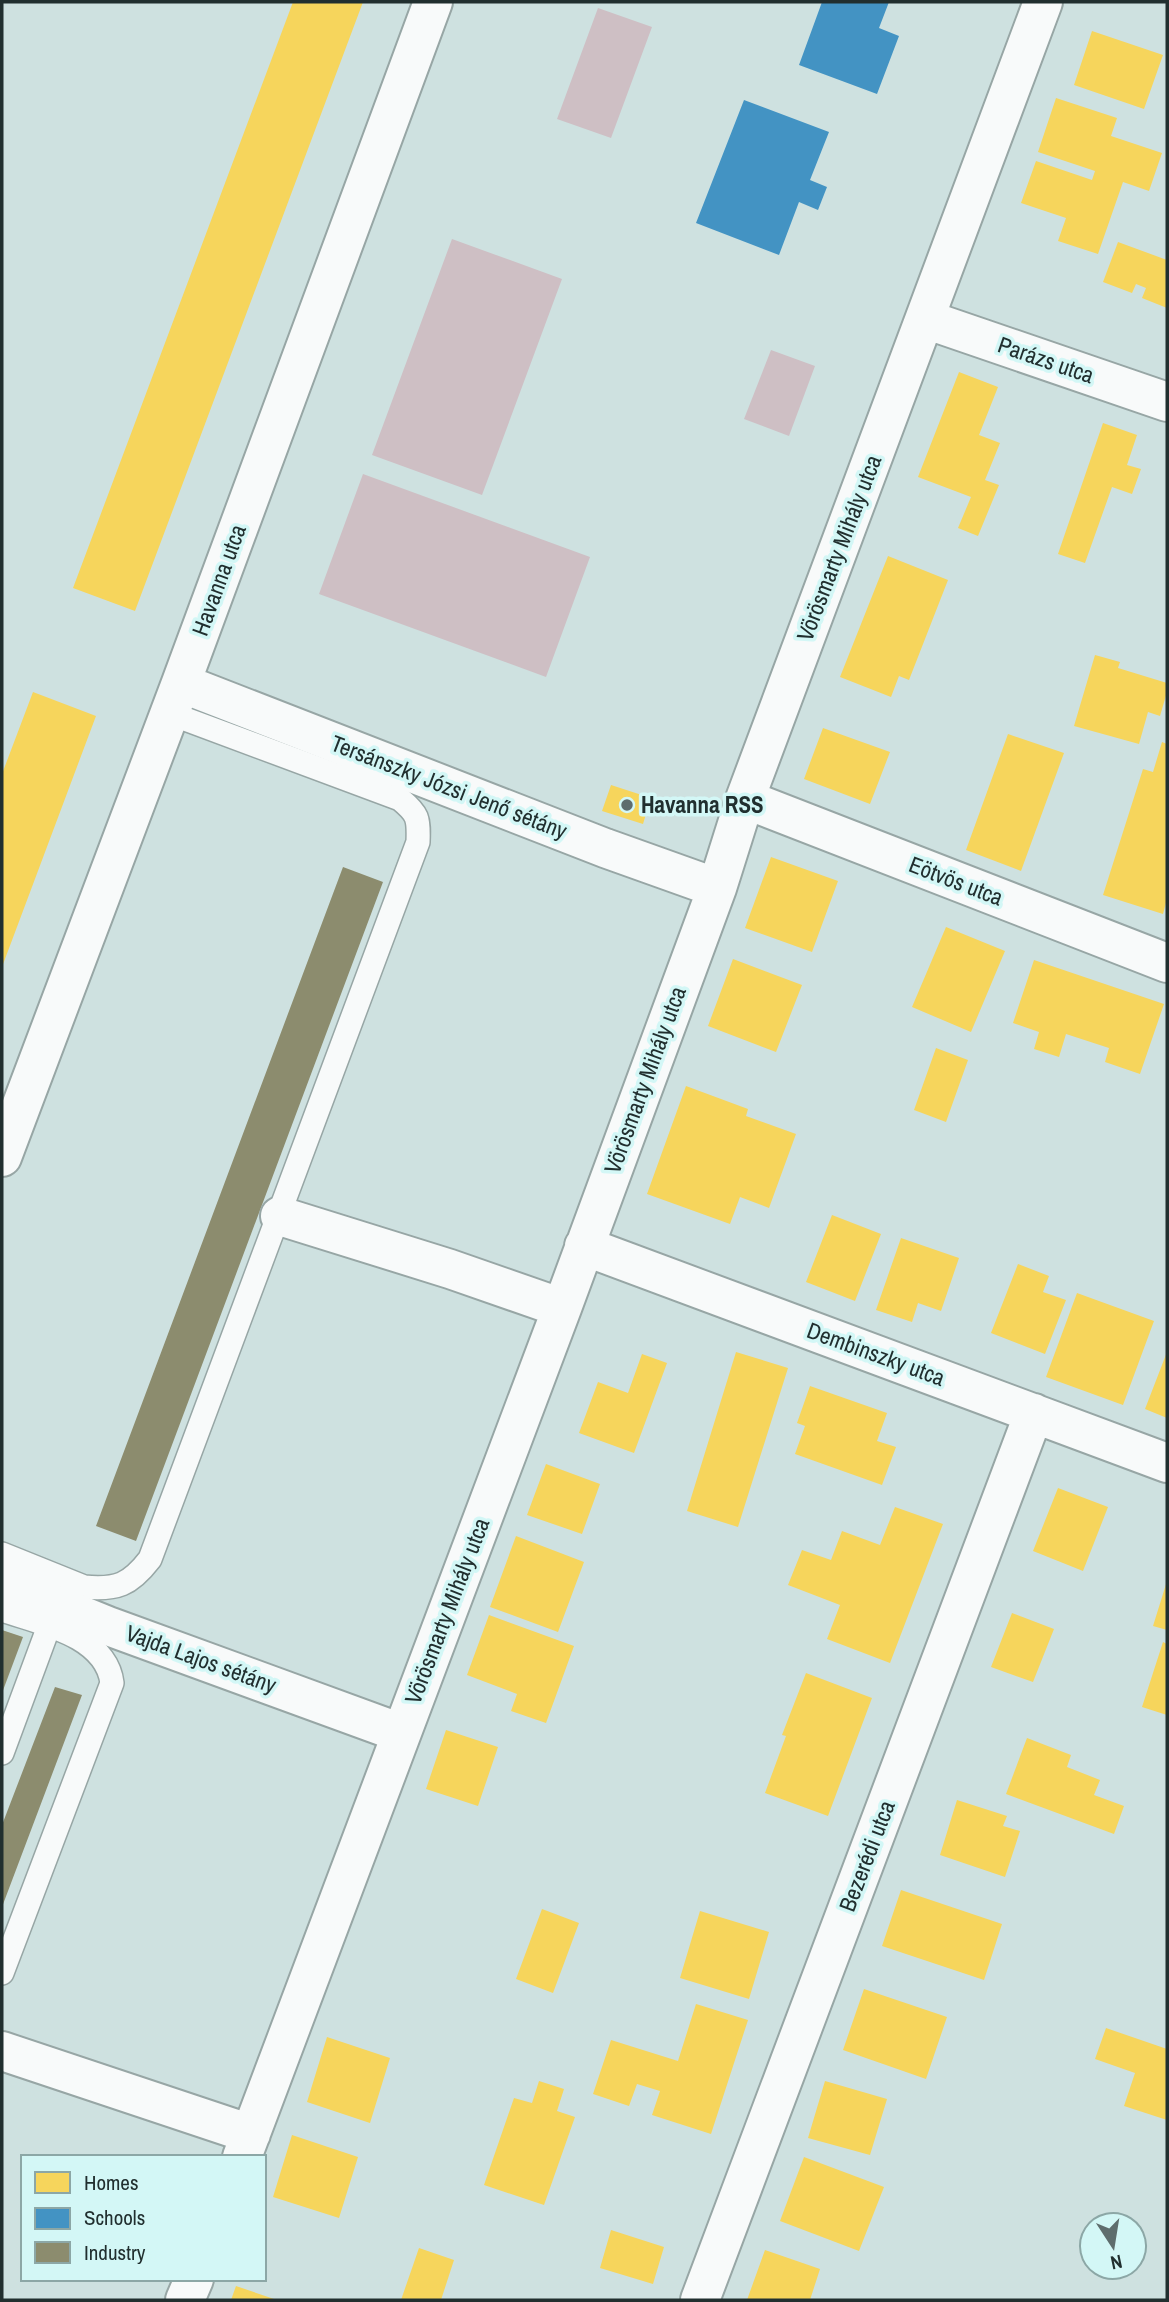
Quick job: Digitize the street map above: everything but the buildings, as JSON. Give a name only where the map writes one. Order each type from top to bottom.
[{"type":"street","name":"Havanna utca","points":[[2,1157],[433,2]]},
{"type":"street","name":"Vörösmarty Mihály utca","points":[[246,2145],[562,1308],[717,888],[745,799],[1043,2]]},
{"type":"street","name":"Parázs utca","points":[[925,319],[1167,402]]},
{"type":"street","name":"Tersánszky Józsi Jenő sétány","points":[[175,698],[717,888]]},
{"type":"street","name":"Eötvös utca","points":[[745,799],[1167,963]]},
{"type":"street","points":[[279,1216],[450,1269],[562,1308]]},
{"type":"street","name":"Dembinszky utca","points":[[584,1246],[1167,1463]]},
{"type":"street","name":"Bezerédi utca","points":[[700,2300],[1034,1413]]},
{"type":"street","name":"Vajda Lajos sétány","points":[[2,1583],[108,1626],[401,1733]]},
{"type":"street","points":[[2,2051],[246,2145]]},
{"type":"street","points":[[185,2300],[193,2281]]},
{"type":"lane","points":[[2,1554],[84,1587],[98,1588],[125,1584],[150,1559],[418,842],[419,823],[414,811],[400,799],[175,698]]},
{"type":"lane","points":[[2,1610],[78,1638],[101,1655],[108,1665],[112,1683],[2,1973]]},
{"type":"lane","points":[[2,1753],[49,1626]]},
{"type":"shaded area","points":[[598,8],[652,27],[611,138],[557,119]]},
{"type":"shaded area","points":[[452,239],[562,279],[482,495],[372,455]]},
{"type":"shaded area","points":[[771,350],[815,366],[789,436],[744,419]]},
{"type":"shaded area","points":[[363,474],[590,557],[546,677],[319,594]]},
{"type":"place","name":"Havanna RSS","points":[[627,805]]}]
